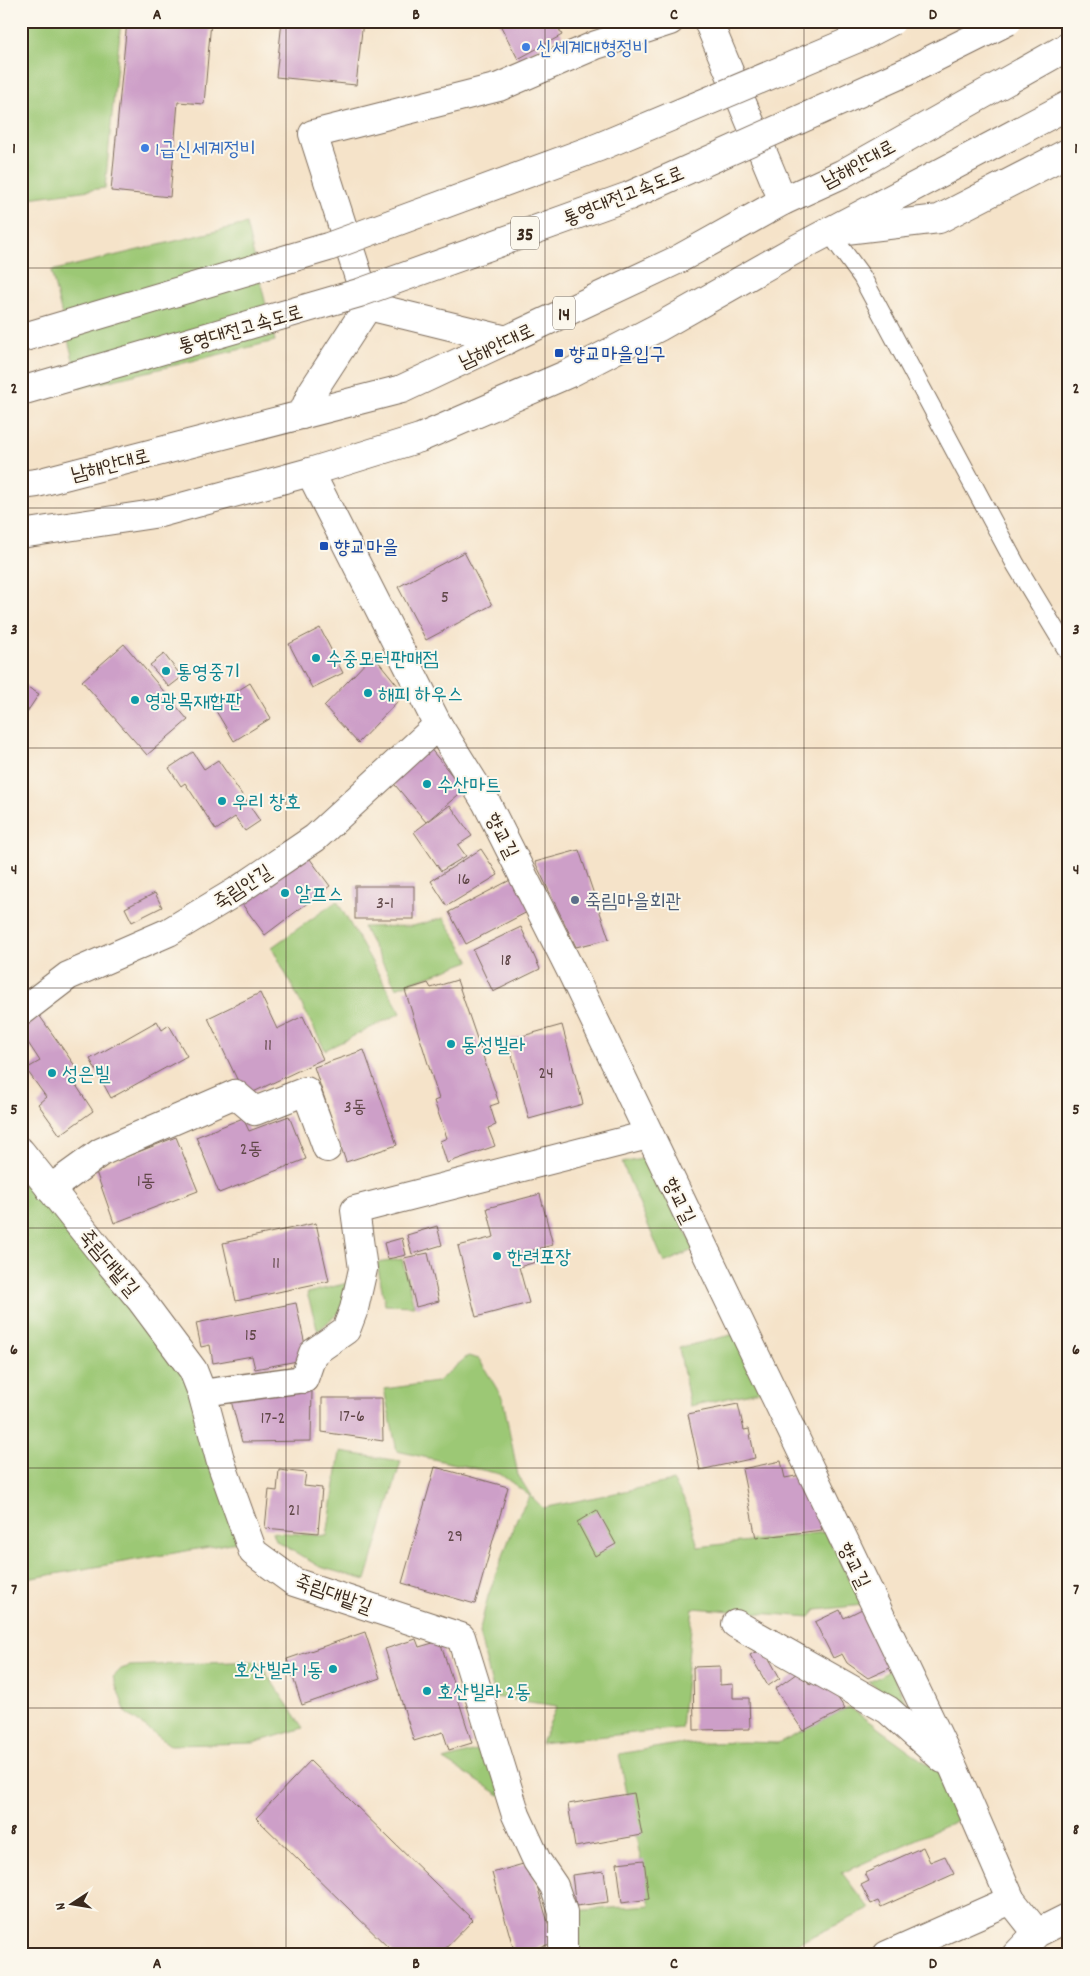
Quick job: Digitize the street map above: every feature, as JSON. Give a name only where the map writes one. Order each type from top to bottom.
[{"type":"main road","points":[[368,306],[313,134],[499,86],[596,45],[670,21]]},
{"type":"main road","points":[[708,21],[783,201]]},
{"type":"main road","points":[[21,338],[337,244],[599,147],[863,36],[892,21]]},
{"type":"main road","name":"통영대전고속도로","points":[[21,391],[359,293],[630,196],[908,71],[1008,21]]},
{"type":"main road","name":"남해안대로","points":[[21,485],[37,483],[402,389],[677,260],[783,201],[842,174],[1069,46]]},
{"type":"main road","points":[[21,534],[160,513],[310,472],[420,438],[570,373],[659,327],[829,232],[1069,105]]},
{"type":"main road","points":[[829,232],[939,219],[1069,152]]},
{"type":"main road","points":[[368,306],[507,340]]},
{"type":"main road","points":[[302,416],[312,392],[368,306]]},
{"type":"main road","name":"향교길","points":[[310,472],[438,725],[486,802],[571,971],[648,1135],[954,1769],[1011,1900],[1036,1933]]},
{"type":"main road","name":"죽림안길","points":[[21,1012],[68,976],[169,932],[237,891],[315,838],[438,725]]},
{"type":"main road","points":[[50,1189],[101,1152],[235,1094],[255,1111],[306,1091],[327,1148]]},
{"type":"main road","points":[[304,1379],[313,1353],[346,1330],[354,1308],[363,1269],[355,1210],[648,1135]]},
{"type":"main road","name":"죽림대밭길","points":[[21,1152],[140,1299],[193,1370],[202,1393],[221,1463],[253,1552],[294,1582],[460,1637],[516,1815],[537,1861],[554,1886],[562,1912],[564,1955]]},
{"type":"main road","points":[[736,1624],[888,1710],[954,1769]]},
{"type":"main road","points":[[887,1955],[1011,1900]]},
{"type":"main road","points":[[1016,1955],[1036,1933],[1069,1917]]},
{"type":"street","points":[[202,1393],[304,1379]]},
{"type":"lane","points":[[829,232],[862,277],[1016,565],[1069,653]]},
{"type":"green space","points":[[21,21],[121,21],[105,188],[21,199]]},
{"type":"green space","points":[[246,224],[275,341],[80,388],[51,271]]},
{"type":"green space","points":[[337,901],[401,1013],[325,1050],[272,947]]},
{"type":"green space","points":[[444,918],[470,961],[396,988],[363,927],[413,926]]},
{"type":"green space","points":[[646,1158],[695,1249],[664,1263],[622,1163]]},
{"type":"green space","points":[[21,1161],[185,1354],[237,1542],[21,1580]]},
{"type":"green space","points":[[402,1259],[414,1306],[385,1305],[377,1263]]},
{"type":"green space","points":[[352,1282],[352,1301],[318,1331],[307,1293]]},
{"type":"green space","points":[[735,1334],[761,1391],[690,1406],[679,1348]]},
{"type":"green space","points":[[468,1356],[479,1359],[503,1399],[518,1475],[531,1496],[543,1508],[673,1481],[686,1503],[698,1547],[825,1532],[863,1605],[816,1610],[810,1617],[693,1608],[681,1728],[541,1743],[557,1706],[495,1697],[479,1633],[488,1596],[517,1518],[530,1496],[500,1474],[397,1451],[384,1389],[437,1382]]},
{"type":"green space","points":[[340,1452],[401,1461],[366,1580],[320,1567],[275,1540],[272,1532],[327,1536]]},
{"type":"green space","points":[[258,1661],[303,1728],[254,1743],[170,1745],[126,1713],[113,1677],[121,1669],[130,1666]]},
{"type":"green space","points":[[891,1670],[911,1714],[869,1682]]},
{"type":"green space","points":[[849,1707],[943,1775],[963,1818],[842,1873],[870,1909],[773,1955],[576,1955],[573,1911],[650,1905],[619,1754],[677,1744],[778,1743]]},
{"type":"green space","points":[[493,1746],[511,1802],[444,1760]]},
{"type":"building","name":"1급신세계정비","points":[[127,21],[211,21],[204,104],[178,102],[170,197],[111,191]]},
{"type":"building","points":[[282,21],[363,21],[356,85],[276,77]]},
{"type":"building","name":"신세계대형정비","points":[[498,21],[555,21],[562,35],[518,59]]},
{"type":"building","points":[[464,552],[492,605],[426,640],[398,587]]},
{"type":"building","name":"수중모터판매점","points":[[320,628],[343,673],[312,688],[289,644]]},
{"type":"building","name":"영광목재합판","points":[[124,644],[188,720],[147,755],[82,681]]},
{"type":"building","name":"통영중기","points":[[164,654],[182,677],[169,687],[150,665]]},
{"type":"building","name":"해피 하우스","points":[[373,655],[399,687],[399,700],[358,743],[324,706]]},
{"type":"building","points":[[21,683],[39,694],[25,715],[21,712]]},
{"type":"building","points":[[250,683],[271,718],[234,741],[213,706]]},
{"type":"building","name":"수산마트","points":[[429,747],[464,790],[426,822],[390,779]]},
{"type":"building","name":"우리 창호","points":[[193,752],[204,769],[218,760],[260,821],[245,831],[235,817],[216,830],[185,783],[181,786],[169,768]]},
{"type":"building","points":[[450,805],[472,836],[458,845],[466,856],[441,871],[414,832]]},
{"type":"building","points":[[481,849],[498,875],[447,906],[431,881]]},
{"type":"building","name":"죽림마을회관","points":[[579,850],[609,939],[576,947],[535,862]]},
{"type":"building","name":"알프스","points":[[304,851],[330,886],[265,935],[239,900]]},
{"type":"building","points":[[516,877],[533,909],[466,944],[449,912]]},
{"type":"building","points":[[355,886],[414,886],[414,919],[355,919]]},
{"type":"building","points":[[155,893],[162,907],[132,922],[125,908]]},
{"type":"building","points":[[521,927],[540,969],[493,992],[473,950]]},
{"type":"building","name":"동성빌라","points":[[457,980],[499,1103],[490,1106],[496,1125],[488,1128],[495,1146],[447,1163],[440,1141],[447,1138],[434,1101],[439,1099],[405,990],[428,983],[431,988]]},
{"type":"building","points":[[260,993],[277,1029],[303,1016],[323,1059],[245,1096],[208,1018]]},
{"type":"building","name":"성은빌","points":[[39,1015],[78,1070],[70,1076],[93,1111],[60,1135],[38,1104],[46,1097],[26,1069],[40,1061],[21,1032],[21,1027]]},
{"type":"building","points":[[157,1021],[162,1030],[169,1025],[187,1056],[111,1098],[90,1059]]},
{"type":"building","points":[[562,1025],[583,1104],[529,1119],[508,1040]]},
{"type":"building","points":[[364,1050],[397,1145],[346,1162],[314,1067]]},
{"type":"building","points":[[289,1116],[306,1159],[219,1193],[196,1137],[243,1118],[249,1131]]},
{"type":"building","points":[[176,1137],[198,1191],[114,1223],[95,1169]]},
{"type":"building","name":"한려포장","points":[[540,1194],[553,1245],[533,1250],[536,1262],[519,1267],[529,1303],[476,1317],[458,1246],[494,1237],[487,1208]]},
{"type":"building","points":[[316,1223],[329,1281],[236,1301],[223,1243]]},
{"type":"building","points":[[437,1226],[442,1245],[412,1254],[407,1235]]},
{"type":"building","points":[[402,1238],[406,1255],[388,1259],[384,1243]]},
{"type":"building","points":[[428,1253],[439,1301],[416,1307],[404,1258]]},
{"type":"building","points":[[296,1303],[308,1359],[255,1369],[252,1356],[213,1363],[210,1345],[201,1347],[196,1323]]},
{"type":"building","points":[[312,1391],[311,1441],[242,1442],[229,1393]]},
{"type":"building","points":[[322,1398],[382,1398],[383,1441],[322,1432]]},
{"type":"building","points":[[738,1404],[744,1430],[749,1429],[755,1458],[700,1470],[688,1414]]},
{"type":"building","points":[[781,1461],[785,1478],[806,1474],[822,1530],[756,1538],[742,1469]]},
{"type":"building","points":[[435,1467],[508,1487],[475,1604],[402,1583]]},
{"type":"building","points":[[279,1470],[306,1473],[304,1486],[322,1488],[318,1533],[265,1528],[269,1490],[277,1491]]},
{"type":"building","points":[[597,1510],[616,1544],[595,1556],[577,1522]]},
{"type":"building","points":[[862,1609],[890,1668],[868,1678],[847,1663],[842,1654],[833,1658],[815,1622],[840,1610],[844,1618]]},
{"type":"building","name":"호산빌라 1동","points":[[365,1632],[380,1678],[302,1705],[287,1659]]},
{"type":"building","name":"호산빌라 2동","points":[[416,1639],[419,1647],[440,1641],[472,1743],[449,1750],[443,1732],[414,1741],[385,1649]]},
{"type":"building","points":[[763,1648],[780,1678],[768,1686],[750,1655]]},
{"type":"building","points":[[720,1666],[720,1685],[733,1684],[733,1698],[749,1698],[750,1729],[694,1730],[693,1667]]},
{"type":"building","points":[[800,1671],[810,1685],[817,1680],[829,1684],[845,1709],[803,1731],[775,1689]]},
{"type":"building","points":[[310,1761],[473,1920],[439,1955],[396,1955],[256,1818]]},
{"type":"building","points":[[634,1793],[642,1835],[575,1847],[568,1804]]},
{"type":"building","points":[[923,1847],[930,1862],[945,1856],[954,1874],[881,1907],[878,1901],[871,1904],[861,1885],[869,1881],[865,1873]]},
{"type":"building","points":[[644,1860],[649,1899],[622,1903],[617,1863]]},
{"type":"building","points":[[530,1862],[554,1943],[515,1954],[492,1873]]},
{"type":"building","points":[[604,1871],[608,1902],[576,1906],[572,1875]]},
{"type":"place","name":"신세계대형정비","points":[[526,47]]},
{"type":"place","name":"1급신세계정비","points":[[145,148]]},
{"type":"place","name":"향교마을입구","points":[[559,353]]},
{"type":"place","name":"향교마을","points":[[324,546]]},
{"type":"place","name":"수중모터판매점","points":[[316,658]]},
{"type":"place","name":"통영중기","points":[[166,671]]},
{"type":"place","name":"해피 하우스","points":[[368,693]]},
{"type":"place","name":"영광목재합판","points":[[135,700]]},
{"type":"place","name":"수산마트","points":[[427,784]]},
{"type":"place","name":"우리 창호","points":[[222,801]]},
{"type":"place","name":"알프스","points":[[285,893]]},
{"type":"place","name":"죽림마을회관","points":[[575,900]]},
{"type":"place","name":"동성빌라","points":[[451,1044]]},
{"type":"place","name":"성은빌","points":[[52,1073]]},
{"type":"place","name":"한려포장","points":[[497,1256]]},
{"type":"place","name":"호산빌라 1동","points":[[333,1669]]},
{"type":"place","name":"호산빌라 2동","points":[[427,1691]]}]
